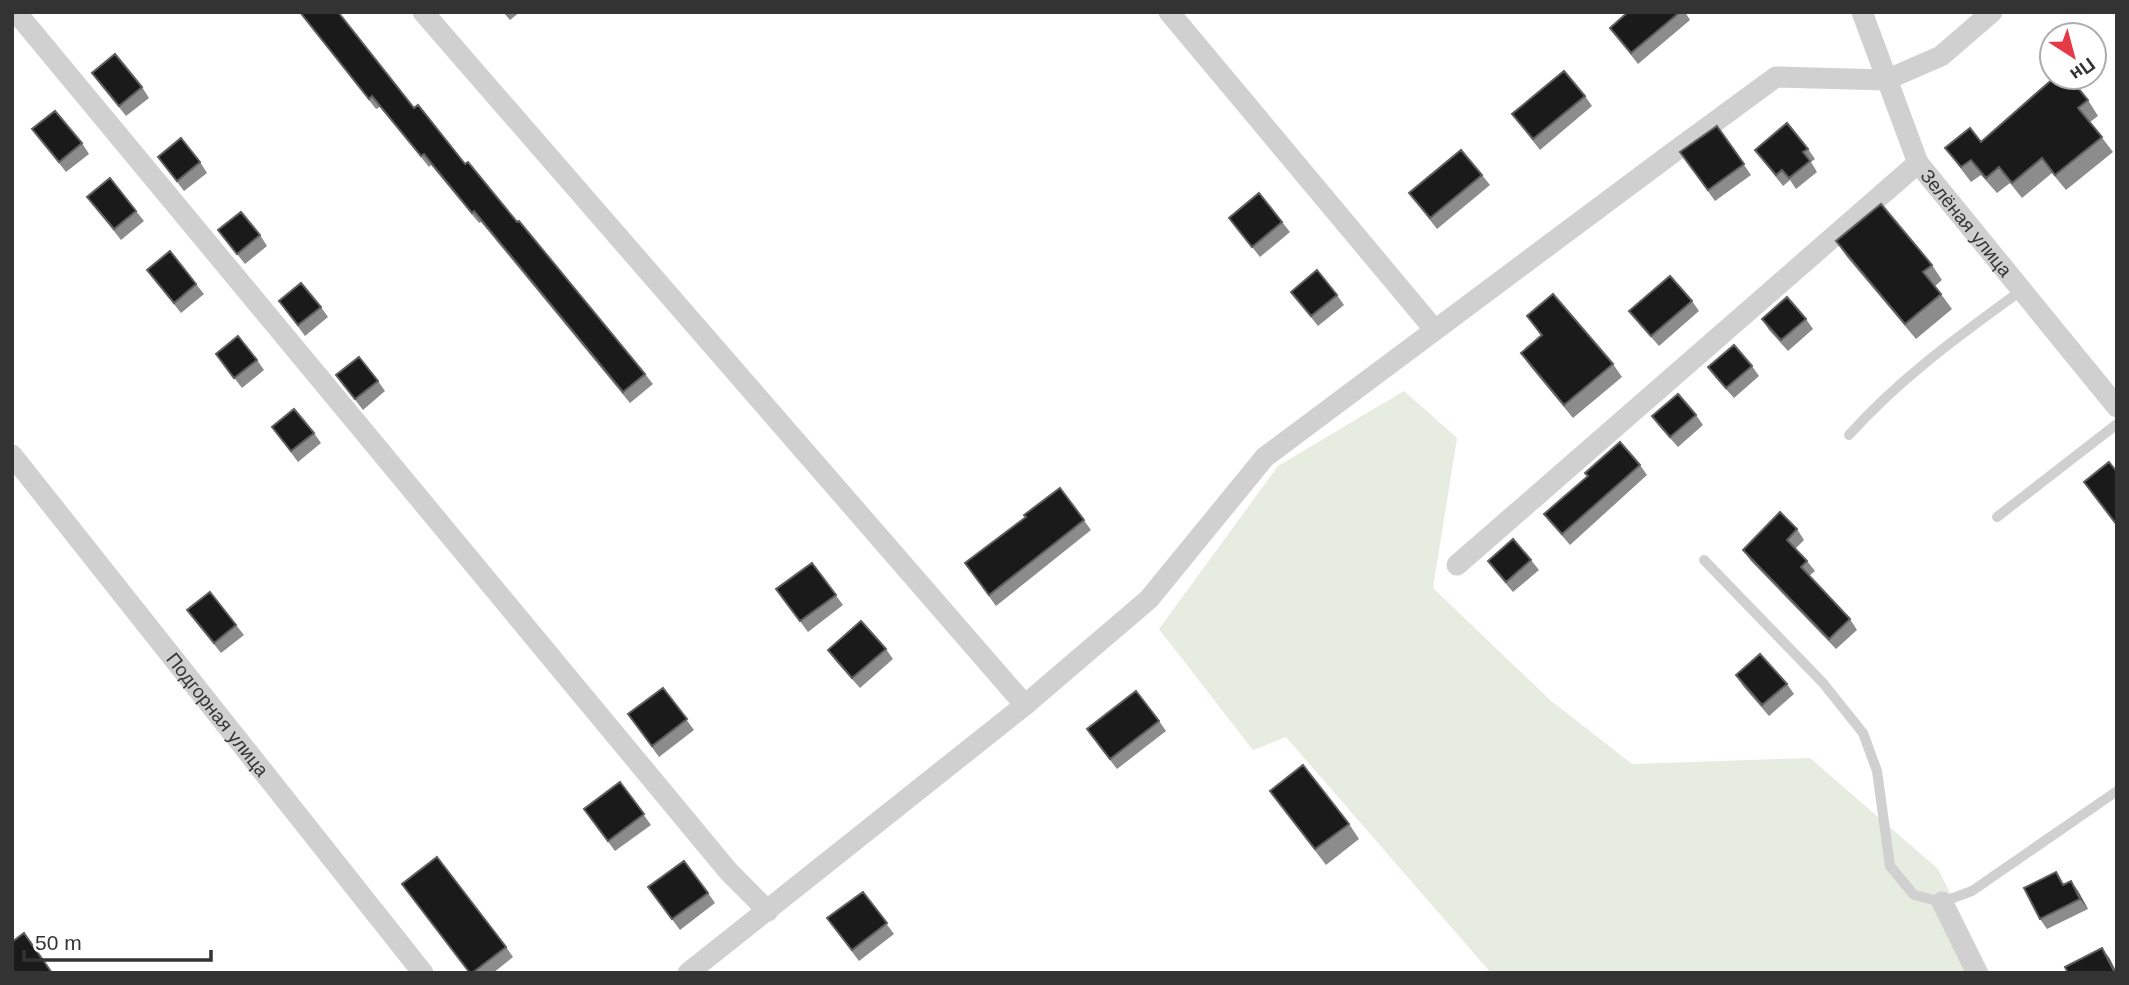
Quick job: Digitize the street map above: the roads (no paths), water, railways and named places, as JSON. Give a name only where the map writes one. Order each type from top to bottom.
[{"type":"street","points":[[16,12],[729,872],[768,911]]},
{"type":"street","points":[[423,12],[1025,705]]},
{"type":"street","points":[[1169,12],[1434,329]]},
{"type":"street","name":"Зелёная улица","points":[[1862,12],[1918,163],[2117,407]]},
{"type":"street","points":[[688,973],[1025,705],[1149,599],[1265,457],[1434,329],[1776,77],[1886,80],[1941,56],[1992,12]]},
{"type":"street","points":[[1457,565],[1918,163]]},
{"type":"street","name":"Подгорная улица","points":[[12,455],[423,973]]},
{"type":"street","points":[[1942,902],[1977,973]]},
{"type":"lane","points":[[1849,435],[1886,394],[1920,364],[2022,290]]},
{"type":"lane","points":[[1997,517],[2117,424]]},
{"type":"lane","points":[[1704,559],[1823,683],[1863,733],[1877,771],[1890,866],[1914,895],[1942,902],[1972,891],[2117,791]]}]
